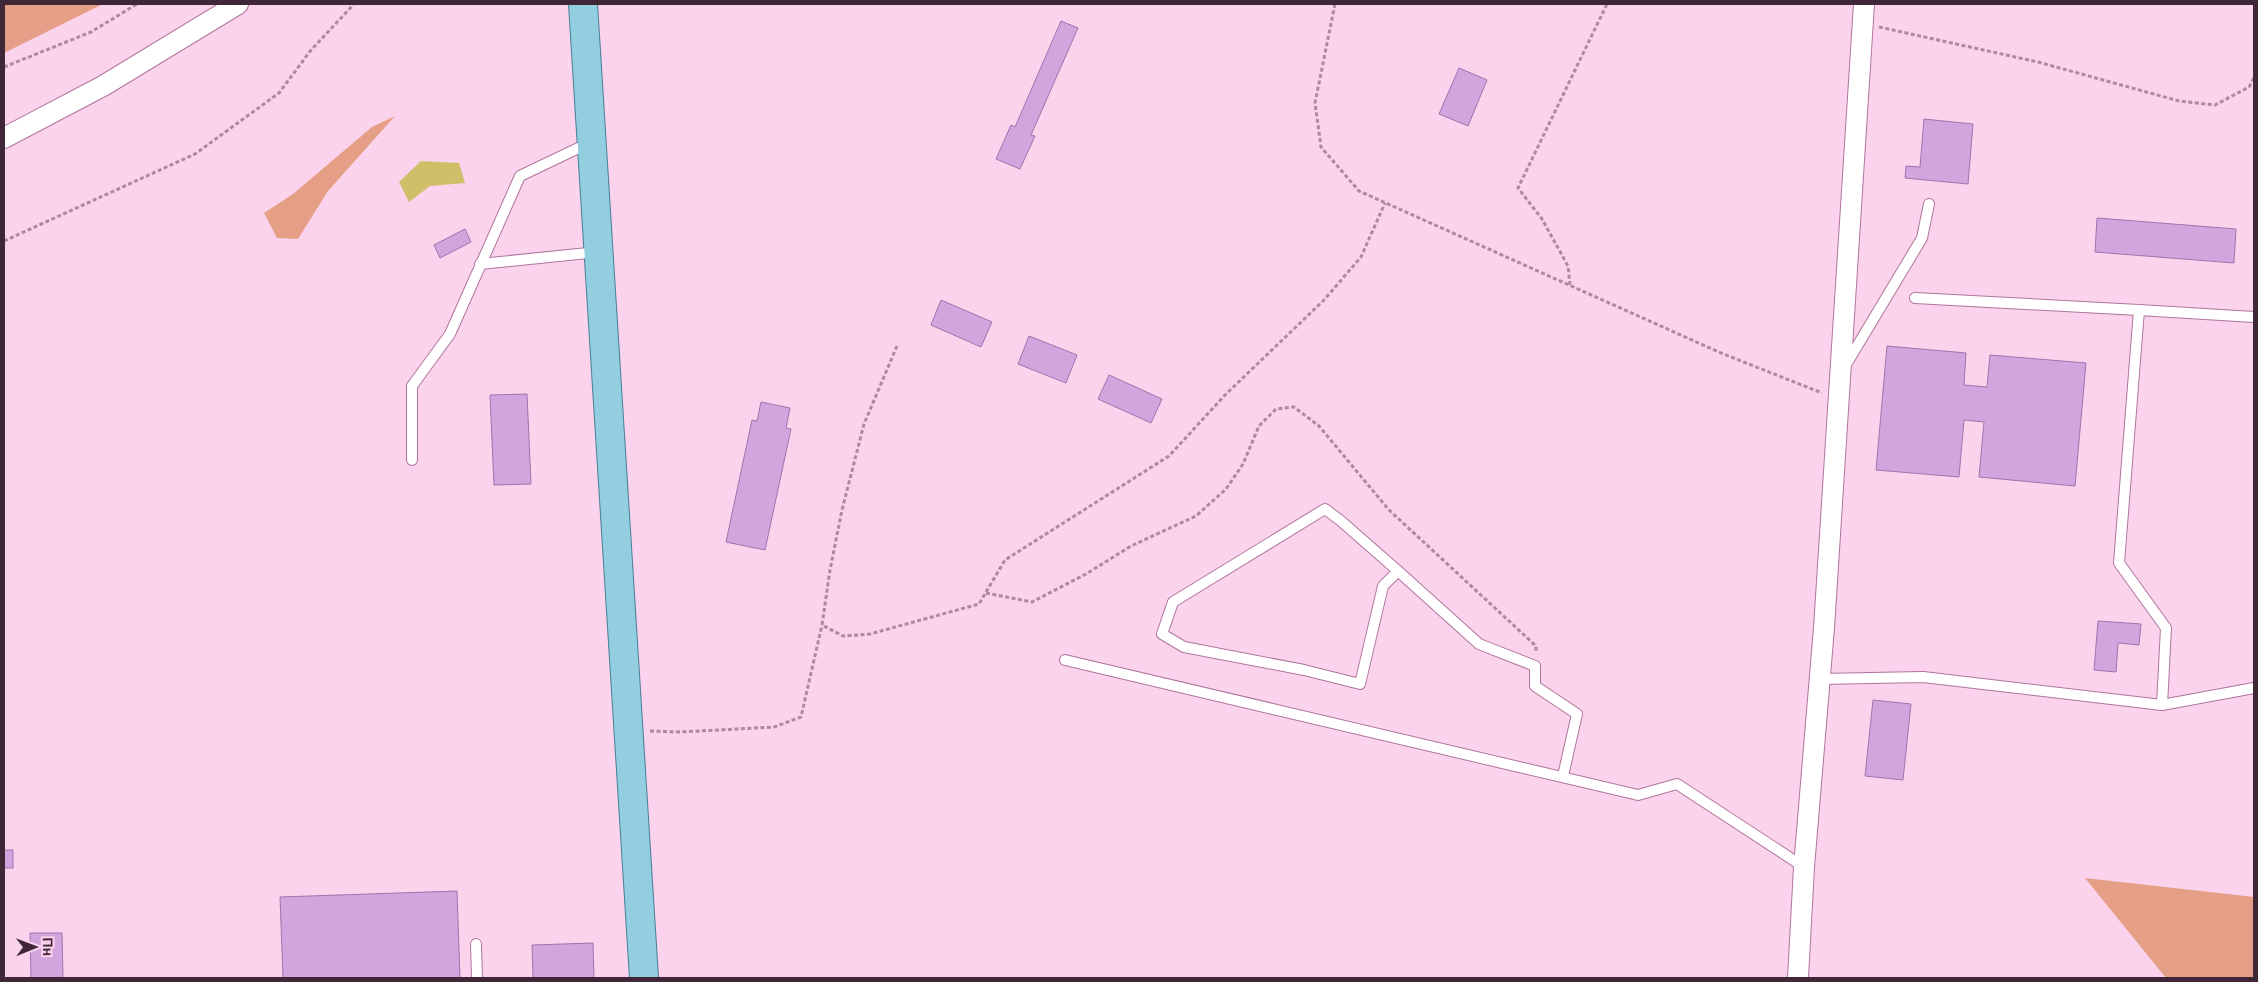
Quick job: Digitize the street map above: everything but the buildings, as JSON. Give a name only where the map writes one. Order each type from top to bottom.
[{"type":"main road","points":[[583,4],[644,978]]},
{"type":"street","points":[[4,138],[103,86],[238,4]]},
{"type":"street","points":[[1798,978],[1804,867],[1820,679],[1863,14]]},
{"type":"lane","points":[[412,460],[412,386],[450,334],[520,176],[592,142]]},
{"type":"lane","points":[[1840,375],[1922,238],[1929,204]]},
{"type":"lane","points":[[480,264],[599,252]]},
{"type":"lane","points":[[1915,298],[2254,317]]},
{"type":"lane","points":[[2139,310],[2119,563],[2166,628],[2162,705]]},
{"type":"lane","points":[[1398,571],[1383,586],[1360,684],[1304,670],[1184,646],[1162,634],[1173,602],[1325,509],[1341,521],[1398,571],[1479,644],[1535,666],[1535,686],[1577,714],[1563,776]]},
{"type":"lane","points":[[1065,660],[1563,776],[1638,796],[1677,784],[1804,867]]},
{"type":"lane","points":[[1820,679],[1923,678],[2162,705],[2254,688]]},
{"type":"lane","points":[[476,944],[477,978]]},
{"type":"path","points":[[4,68],[91,32],[137,4]]},
{"type":"path","points":[[4,241],[195,154],[278,93],[311,50],[354,4]]},
{"type":"path","points":[[1335,4],[1315,103],[1321,147],[1359,191],[1721,353],[1838,400]]},
{"type":"path","points":[[1570,286],[1568,266],[1542,219],[1518,188],[1607,4]]},
{"type":"path","points":[[1863,14],[2179,101],[2215,105],[2249,87],[2254,78]]},
{"type":"path","points":[[822,625],[843,636],[870,634],[979,604],[1005,560],[1169,456],[1225,395],[1330,293],[1361,257],[1384,203]]},
{"type":"path","points":[[629,730],[680,732],[774,727],[801,716],[822,625],[830,570],[842,510],[864,424],[898,346]]},
{"type":"shaded area","points":[[4,4],[103,4],[4,53]]},
{"type":"shaded area","points":[[395,116],[328,191],[298,239],[277,238],[264,213],[293,194],[372,127]]},
{"type":"shaded area","points":[[421,161],[459,163],[465,183],[430,186],[409,202],[399,182]]},
{"type":"shaded area","points":[[2085,878],[2254,897],[2254,978],[2166,978]]}]
